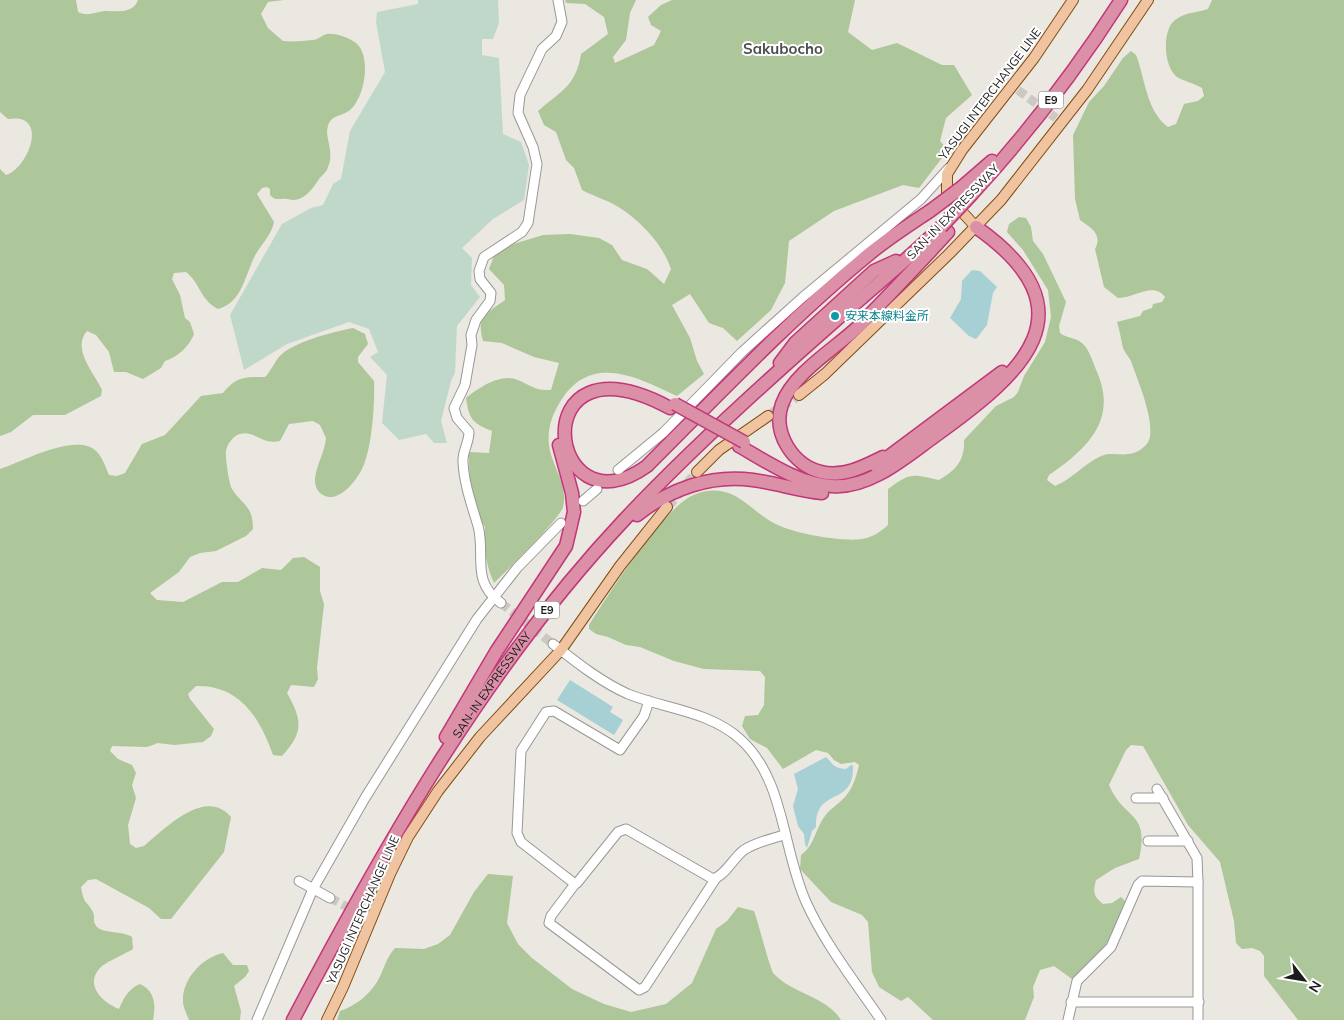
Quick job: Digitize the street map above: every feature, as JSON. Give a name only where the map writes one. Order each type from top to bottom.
[{"type":"highway","name":"E9","points":[[1031,123],[1080,56],[1117,0]]},
{"type":"highway","name":"E9","points":[[1031,123],[1087,52],[1121,0]]},
{"type":"highway","points":[[976,227],[1014,258],[1027,275],[1035,292],[1038,308],[1037,327],[1031,347],[1024,360],[976,405],[919,440],[882,458],[851,471],[821,472],[800,462],[790,450],[782,435],[780,418],[782,404],[790,389],[804,373],[858,326],[1031,123]]},
{"type":"highway","points":[[673,406],[633,391],[614,388],[596,390],[581,398],[570,411],[564,429],[565,447],[574,465],[585,474],[600,481],[616,482],[633,477],[647,466],[758,354],[869,254],[930,211],[970,193],[985,168],[1031,123]]},
{"type":"highway","name":"SAN-IN EXPRESSWAY","points":[[294,1020],[380,858],[440,759],[481,697],[537,622],[610,536],[668,475],[772,377],[795,343],[874,271],[898,263],[943,227]]},
{"type":"highway","points":[[380,858],[462,707],[566,546],[574,512],[572,493],[559,450],[557,434],[560,417],[575,395],[589,386],[617,382],[649,390],[673,406],[797,477],[815,484],[834,487],[857,483],[876,475],[919,440]]},
{"type":"highway","points":[[610,536],[624,529],[656,502],[671,493],[704,482],[743,479],[834,494],[858,490],[879,481],[919,440]]},
{"type":"main road","name":"YASUGI INTERCHANGE LINE","points":[[976,227],[952,201],[947,192],[946,178],[949,168],[1016,88],[1073,0]]},
{"type":"main road","points":[[799,395],[825,374],[976,227],[1060,120],[1148,0]]},
{"type":"main road","points":[[697,472],[719,450],[768,416]]},
{"type":"main road","name":"YASUGI INTERCHANGE LINE","points":[[327,1020],[344,987],[366,917],[408,837],[438,791],[480,737],[557,647],[667,507]]},
{"type":"street","points":[[501,603],[489,594],[479,565],[478,528],[472,511],[463,462],[468,432],[457,418],[454,408],[465,385],[472,345],[471,335],[476,320],[490,301],[491,293],[480,279],[481,262],[484,257],[522,232],[528,223],[537,164],[530,139],[518,113],[520,95],[542,49],[556,36],[562,22],[558,0]]},
{"type":"street","points":[[618,470],[663,433],[749,346],[803,297],[921,199],[949,168]]},
{"type":"street","points":[[584,501],[597,489]]},
{"type":"street","points":[[257,1020],[313,889],[365,798],[477,619],[517,568],[561,522]]},
{"type":"street","points":[[557,647],[610,685],[649,701],[703,717],[721,726],[742,741],[759,761],[769,780],[805,900],[820,928],[880,1020]]},
{"type":"street","points":[[575,884],[518,838],[522,751],[546,712],[550,710],[620,750],[644,716],[649,701]]},
{"type":"street","points":[[1157,789],[1197,858],[1198,1020]]},
{"type":"street","points":[[1136,798],[1163,798]]},
{"type":"street","points":[[716,878],[708,876],[626,829],[618,832],[549,919],[551,926],[639,990],[645,987],[716,878],[745,850],[758,843],[784,835]]},
{"type":"street","points":[[1148,841],[1188,842]]},
{"type":"street","points":[[299,881],[330,898]]},
{"type":"street","points":[[1068,1020],[1077,981],[1111,947],[1138,885],[1142,881],[1198,882]]},
{"type":"street","points":[[1072,1002],[1199,1002]]},
{"type":"green space","points":[[0,0],[76,0],[78,12],[89,14],[129,10],[138,0],[284,0],[268,2],[261,14],[268,28],[283,41],[315,40],[327,34],[347,38],[359,47],[363,54],[365,74],[356,103],[348,112],[334,117],[328,126],[327,135],[330,161],[327,170],[312,189],[302,198],[294,200],[274,198],[270,195],[270,189],[267,187],[262,188],[257,194],[274,222],[270,233],[254,257],[243,284],[234,299],[218,309],[204,297],[186,272],[174,273],[172,279],[180,295],[185,318],[190,322],[194,334],[182,351],[165,361],[161,368],[143,379],[126,372],[114,372],[109,352],[96,335],[87,331],[83,338],[83,353],[102,390],[101,396],[65,415],[33,415],[11,432],[0,436],[0,169],[6,175],[20,164],[30,147],[32,137],[31,129],[27,123],[18,119],[8,119],[0,112]]},
{"type":"green space","points":[[418,0],[498,0],[499,23],[493,39],[482,39],[482,55],[499,58],[503,134],[521,142],[529,165],[524,200],[493,219],[462,248],[472,258],[471,285],[480,297],[457,326],[455,373],[451,381],[441,421],[447,443],[434,443],[426,434],[399,440],[382,423],[387,375],[370,357],[378,352],[369,329],[349,322],[287,344],[244,370],[230,315],[282,224],[311,208],[323,205],[333,184],[341,179],[350,131],[385,72],[376,22],[377,12],[418,4]]},
{"type":"green space","points":[[565,0],[636,0],[630,13],[626,40],[613,57],[615,63],[654,45],[661,31],[651,25],[648,17],[661,5],[672,0],[855,0],[848,32],[872,50],[897,43],[942,65],[954,65],[972,95],[946,118],[940,141],[948,150],[919,188],[903,185],[834,211],[789,241],[785,283],[771,310],[737,341],[723,328],[709,323],[690,294],[672,305],[690,338],[697,361],[704,374],[677,396],[630,376],[615,373],[600,373],[585,377],[572,387],[555,412],[549,433],[550,453],[564,491],[563,507],[543,534],[494,583],[486,556],[484,542],[485,527],[476,510],[471,491],[469,462],[469,452],[489,453],[492,431],[476,423],[470,416],[466,398],[495,380],[509,378],[536,388],[551,390],[559,363],[534,357],[502,343],[483,341],[481,326],[484,316],[505,300],[504,285],[489,269],[494,256],[510,245],[543,235],[570,234],[599,238],[612,245],[622,260],[647,269],[664,284],[671,269],[663,251],[644,227],[616,205],[582,190],[574,168],[566,160],[556,132],[544,125],[538,111],[571,81],[579,65],[581,54],[608,34],[604,17],[585,4],[566,3]]},
{"type":"green space","points":[[1212,0],[1344,0],[1344,1020],[1298,1020],[1264,976],[1264,956],[1260,951],[1252,948],[1242,949],[1236,943],[1234,921],[1220,862],[1188,825],[1143,746],[1131,745],[1126,750],[1109,785],[1115,797],[1138,824],[1141,832],[1139,859],[1115,868],[1096,880],[1095,894],[1097,899],[1103,904],[1112,903],[1121,897],[1126,902],[1111,935],[1099,954],[1092,963],[1072,979],[1054,966],[1040,970],[1033,987],[1034,997],[1025,1020],[933,1020],[908,997],[901,1001],[879,987],[872,972],[868,922],[862,915],[831,902],[800,869],[801,855],[809,847],[825,816],[848,793],[859,765],[855,762],[841,764],[828,753],[816,750],[783,769],[767,748],[750,739],[742,726],[745,716],[758,715],[764,705],[765,677],[760,671],[704,669],[674,661],[640,647],[626,645],[596,634],[589,629],[589,625],[638,552],[654,532],[669,514],[684,501],[696,494],[722,491],[741,500],[780,526],[821,537],[854,540],[876,534],[888,525],[888,489],[907,477],[912,476],[923,476],[939,480],[955,468],[963,453],[964,440],[996,406],[1014,397],[1024,376],[1045,342],[1051,317],[1048,290],[1023,250],[1007,232],[1009,224],[1019,217],[1026,218],[1031,227],[1033,241],[1043,254],[1066,302],[1059,326],[1060,333],[1083,344],[1093,361],[1103,389],[1104,405],[1101,419],[1095,432],[1075,455],[1049,475],[1047,480],[1055,486],[1067,480],[1099,457],[1111,454],[1134,453],[1146,445],[1150,438],[1150,428],[1146,404],[1131,361],[1123,348],[1117,322],[1140,316],[1143,311],[1152,308],[1153,304],[1162,302],[1165,297],[1160,292],[1149,291],[1118,298],[1104,287],[1095,249],[1098,239],[1097,235],[1080,220],[1075,199],[1073,135],[1089,102],[1104,86],[1123,58],[1131,51],[1136,55],[1147,93],[1155,112],[1168,127],[1176,124],[1184,104],[1198,101],[1204,96],[1202,88],[1177,77],[1172,72],[1166,48],[1168,32],[1171,25],[1179,17],[1208,9]]},
{"type":"green space","points":[[353,328],[365,334],[368,344],[358,357],[358,362],[374,381],[374,390],[372,427],[368,452],[361,471],[353,482],[343,492],[332,497],[320,493],[318,490],[315,479],[326,438],[320,425],[313,421],[289,424],[280,441],[268,441],[245,433],[235,436],[227,448],[227,470],[232,489],[249,510],[253,521],[253,529],[246,536],[216,551],[200,553],[190,557],[179,572],[150,593],[157,600],[183,602],[222,582],[238,582],[262,568],[281,570],[293,558],[304,557],[320,567],[320,591],[324,604],[317,668],[318,679],[314,687],[291,685],[287,693],[296,711],[298,726],[294,740],[282,756],[273,755],[262,728],[246,706],[225,691],[211,687],[196,686],[188,694],[190,699],[214,729],[211,736],[203,742],[174,745],[158,743],[147,747],[112,746],[110,751],[118,759],[132,765],[136,773],[132,785],[136,798],[128,825],[130,844],[136,848],[144,846],[174,821],[198,808],[210,806],[221,809],[231,817],[224,852],[171,919],[161,919],[149,908],[96,879],[88,880],[81,887],[83,897],[93,912],[94,923],[101,930],[132,937],[133,949],[103,965],[96,973],[94,986],[97,992],[106,1002],[119,1009],[130,991],[140,984],[149,990],[153,999],[153,1020],[0,1020],[0,469],[49,450],[76,445],[87,446],[96,451],[109,475],[117,476],[125,473],[142,444],[165,435],[201,396],[223,393],[237,380],[265,377],[279,357],[293,347],[324,335]]},
{"type":"green space","points":[[488,874],[513,876],[507,923],[518,944],[532,958],[572,989],[604,1004],[631,1012],[666,1004],[692,983],[716,929],[727,921],[738,907],[754,911],[774,974],[790,986],[827,1006],[841,1020],[337,1020],[340,1011],[361,1000],[370,992],[395,948],[424,949],[438,944],[450,935],[474,892]]},
{"type":"green space","points":[[223,953],[233,965],[247,965],[249,971],[234,986],[241,1011],[240,1020],[189,1020],[183,1003],[186,985],[190,977],[201,964],[215,955]]},
{"type":"water","points":[[972,270],[980,271],[997,287],[993,293],[987,325],[976,339],[969,336],[950,318],[961,299],[962,281]]},
{"type":"water","points":[[570,680],[613,707],[610,712],[623,720],[614,735],[557,700]]},
{"type":"water","points":[[826,757],[838,768],[846,769],[851,765],[853,766],[852,777],[846,790],[824,803],[820,808],[816,818],[816,827],[812,831],[807,848],[804,834],[798,826],[793,806],[798,789],[794,774]]},
{"type":"tunnel","points":[[1018,90],[1056,118]]},
{"type":"tunnel","points":[[768,416],[799,395]]},
{"type":"tunnel","points":[[667,507],[697,472]]},
{"type":"tunnel","points":[[501,603],[553,644]]},
{"type":"tunnel","points":[[330,898],[363,915]]},
{"type":"place","name":"安来本線料金所","points":[[835,316]]},
{"type":"district","name":"Sakubocho","points":[[783,49]]}]
